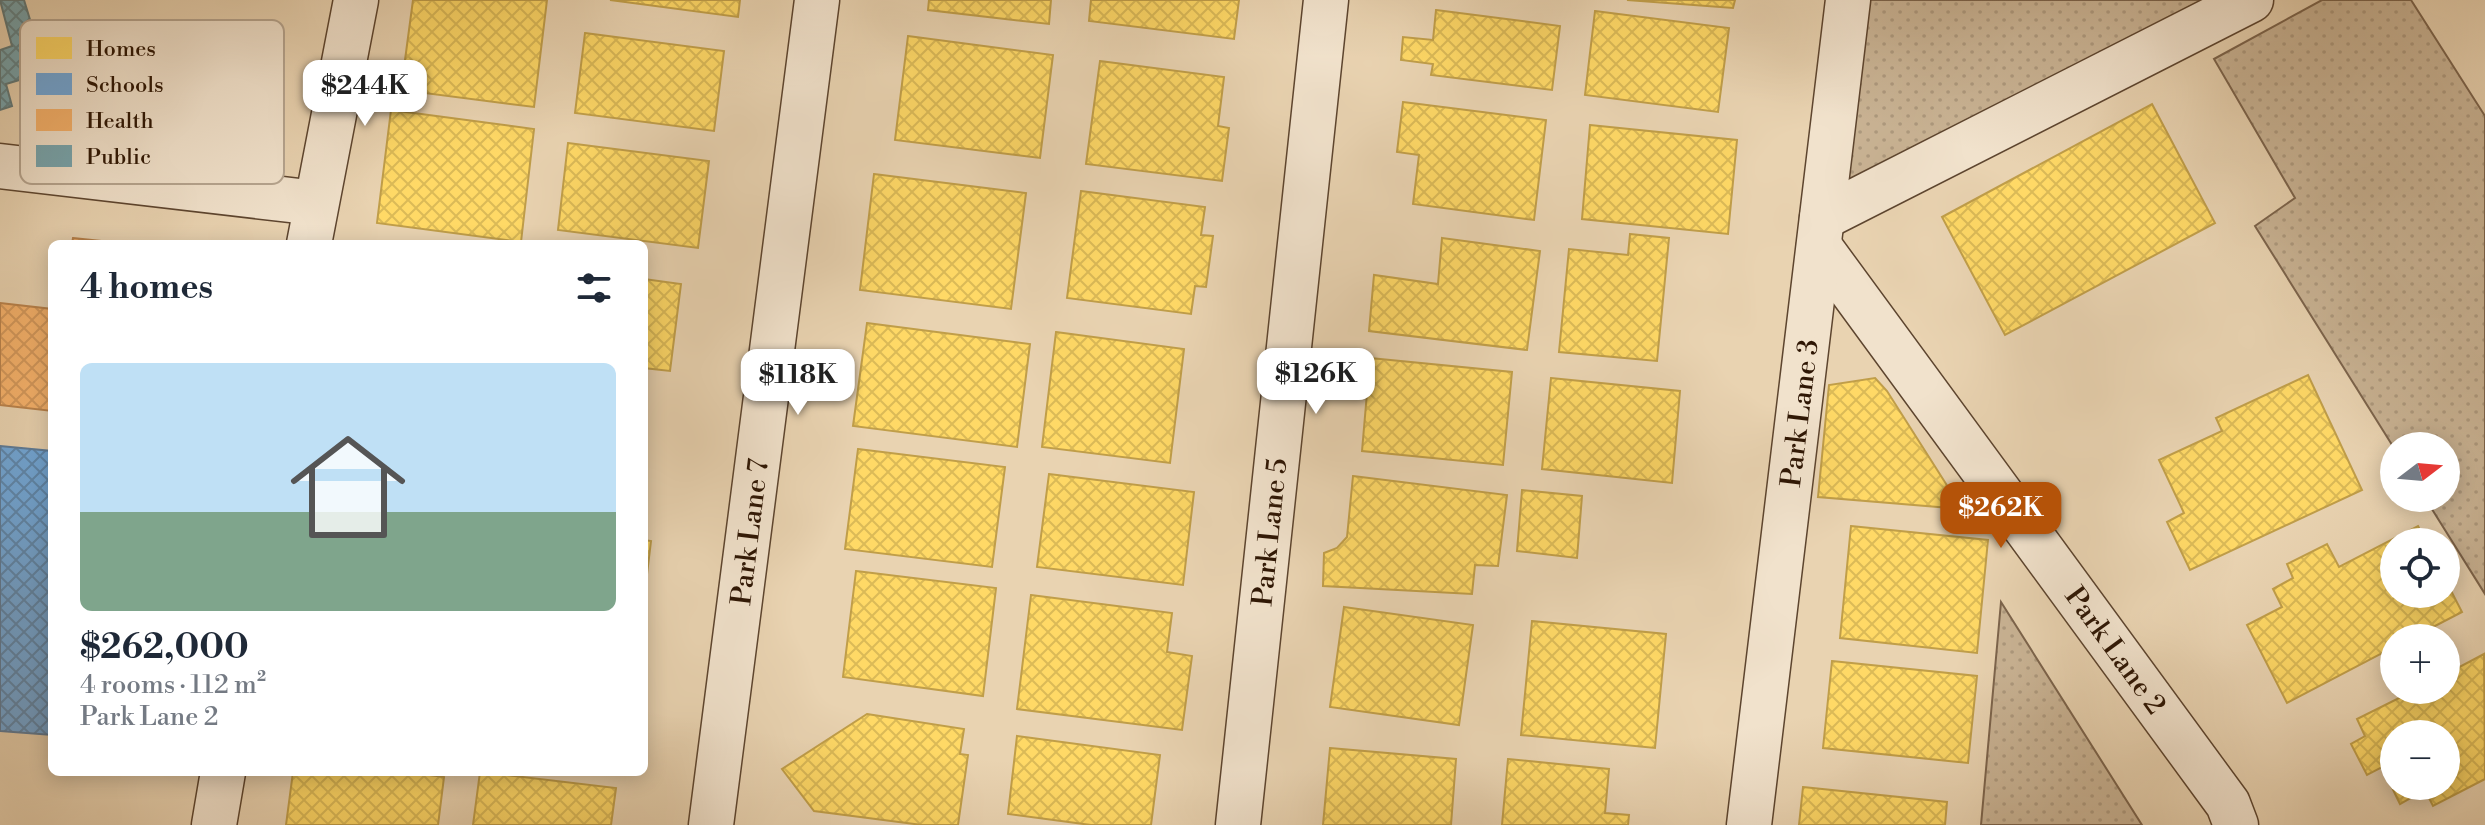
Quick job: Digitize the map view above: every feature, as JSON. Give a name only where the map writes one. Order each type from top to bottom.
[{"type":"street","points":[[97,184],[312,224],[356,0]]},
{"type":"street","name":"Park Lane 7","points":[[711,825],[817,0]]},
{"type":"street","name":"Park Lane 5","points":[[1238,825],[1326,0]]},
{"type":"street","name":"Park Lane 3","points":[[1749,825],[1848,0]]},
{"type":"street","points":[[1820,232],[2251,0]]},
{"type":"street","points":[[0,166],[20,170]]},
{"type":"street","name":"Park Lane 2","points":[[1820,232],[2228,804],[2236,825]]},
{"type":"street","points":[[214,825],[222,776]]},
{"type":"shaded area","points":[[1848,0],[2217,0],[1824,202]]},
{"type":"shaded area","points":[[2322,0],[2411,0],[2485,116],[2485,594],[2460,554],[2460,528],[2444,528],[2434,512],[2460,512],[2460,432],[2384,432],[2255,226],[2295,198],[2214,59]]},
{"type":"shaded area","points":[[2001,602],[2142,825],[1981,825]]},
{"type":"building: Homes","points":[[413,0],[547,0],[534,107],[401,90]]},
{"type":"building: Homes","points":[[610,0],[740,0],[738,17]]},
{"type":"building: Homes","points":[[929,0],[1051,0],[1049,24],[928,10]]},
{"type":"building: Homes","points":[[1091,0],[1239,0],[1234,39],[1089,21]]},
{"type":"building: Homes","points":[[1627,0],[1735,0],[1733,8]]},
{"type":"building: Homes","points":[[1436,10],[1560,26],[1552,90],[1431,75],[1433,64],[1401,60],[1403,37],[1433,40]]},
{"type":"building: Homes","points":[[1595,11],[1729,28],[1718,112],[1585,95]]},
{"type":"building: Homes","points":[[585,33],[724,51],[714,131],[575,113]]},
{"type":"building: Homes","points":[[908,36],[1053,55],[1040,158],[895,140]]},
{"type":"building: Homes","points":[[1100,61],[1224,77],[1218,126],[1229,128],[1222,181],[1086,164]]},
{"type":"building: Homes","points":[[1403,102],[1546,120],[1534,220],[1413,204],[1419,155],[1397,152]]},
{"type":"building: Homes","points":[[2152,104],[2215,223],[2005,335],[1942,217]]},
{"type":"building: Homes","points":[[391,110],[534,129],[521,240],[377,223]]},
{"type":"building: Homes","points":[[1590,125],[1737,140],[1728,234],[1582,219]]},
{"type":"building: Homes","points":[[568,143],[709,161],[698,248],[558,230]]},
{"type":"building: Homes","points":[[874,174],[1026,193],[1011,309],[860,290]]},
{"type":"building: Homes","points":[[1081,191],[1205,207],[1201,235],[1213,236],[1206,287],[1195,286],[1191,314],[1067,298]]},
{"type":"building: Homes","points":[[1630,234],[1669,238],[1657,361],[1559,352],[1569,249],[1628,255]]},
{"type":"building: Homes","points":[[1442,238],[1540,251],[1527,350],[1369,331],[1374,275],[1438,284]]},
{"type":"building: Homes","points":[[648,280],[681,284],[670,371],[648,368]]},
{"type":"building: Homes","points":[[867,323],[1030,344],[1017,447],[853,426]]},
{"type":"building: Homes","points":[[1056,332],[1184,349],[1170,463],[1042,447]]},
{"type":"building: Homes","points":[[1370,358],[1512,372],[1503,465],[1362,451]]},
{"type":"building: Homes","points":[[2308,375],[2362,490],[2190,570],[2167,522],[2184,513],[2159,460],[2222,431],[2216,418]]},
{"type":"building: Homes","points":[[1551,378],[1680,391],[1672,483],[1542,469]]},
{"type":"building: Homes","points":[[1875,378],[1887,391],[1962,509],[1818,497],[1829,385]]},
{"type":"building: Homes","points":[[858,449],[1005,467],[992,567],[845,549]]},
{"type":"building: Homes","points":[[1049,474],[1194,492],[1183,585],[1037,567]]},
{"type":"building: Homes","points":[[1353,476],[1507,495],[1498,566],[1475,565],[1472,594],[1323,586],[1324,553],[1337,548],[1347,537]]},
{"type":"building: Homes","points":[[1522,490],[1582,496],[1577,558],[1517,551]]},
{"type":"building: Homes","points":[[1851,526],[1988,540],[1977,653],[1840,638]]},
{"type":"building: Homes","points":[[2327,544],[2339,567],[2380,546],[2380,608],[2460,608],[2462,612],[2439,624],[2380,624],[2380,654],[2287,703],[2247,625],[2282,607],[2273,589],[2293,578],[2287,564]]},
{"type":"building: Homes","points":[[856,571],[996,588],[983,696],[843,677]]},
{"type":"building: Homes","points":[[1031,595],[1172,613],[1167,652],[1192,656],[1182,730],[1017,709]]},
{"type":"building: Homes","points":[[1344,607],[1473,625],[1459,725],[1330,707]]},
{"type":"building: Homes","points":[[1532,621],[1666,634],[1655,748],[1521,735]]},
{"type":"building: Homes","points":[[2484,654],[2485,779],[2460,792],[2460,720],[2380,720],[2380,768],[2367,775],[2351,744],[2365,736],[2357,719],[2387,704],[2460,704],[2460,667]]},
{"type":"building: Homes","points":[[1832,661],[1977,676],[1968,763],[1823,748]]},
{"type":"building: Homes","points":[[867,714],[964,729],[960,754],[968,755],[958,825],[922,825],[814,811],[782,769]]},
{"type":"building: Homes","points":[[1017,736],[1160,755],[1151,825],[1091,825],[1008,814]]},
{"type":"building: Homes","points":[[1330,748],[1456,759],[1451,825],[1323,825]]},
{"type":"building: Homes","points":[[1508,759],[1609,769],[1605,813],[1629,815],[1628,825],[1502,825]]},
{"type":"building: Homes","points":[[292,776],[444,777],[438,825],[286,825]]},
{"type":"building: Homes","points":[[479,776],[514,776],[616,788],[611,825],[473,825]]},
{"type":"building: Homes","points":[[1803,787],[1947,802],[1945,825],[1799,825]]},
{"type":"building: Homes","points":[[2430,800],[2445,800],[2433,806]]},
{"type":"building: Schools","points":[[0,446],[48,451],[48,735],[0,731]]},
{"type":"building: Health","points":[[0,303],[48,309],[48,411],[0,405]]},
{"type":"building: Public","points":[[0,0],[24,0],[30,20],[20,20],[20,80],[6,84],[12,106],[0,110],[0,50],[12,46]]}]
